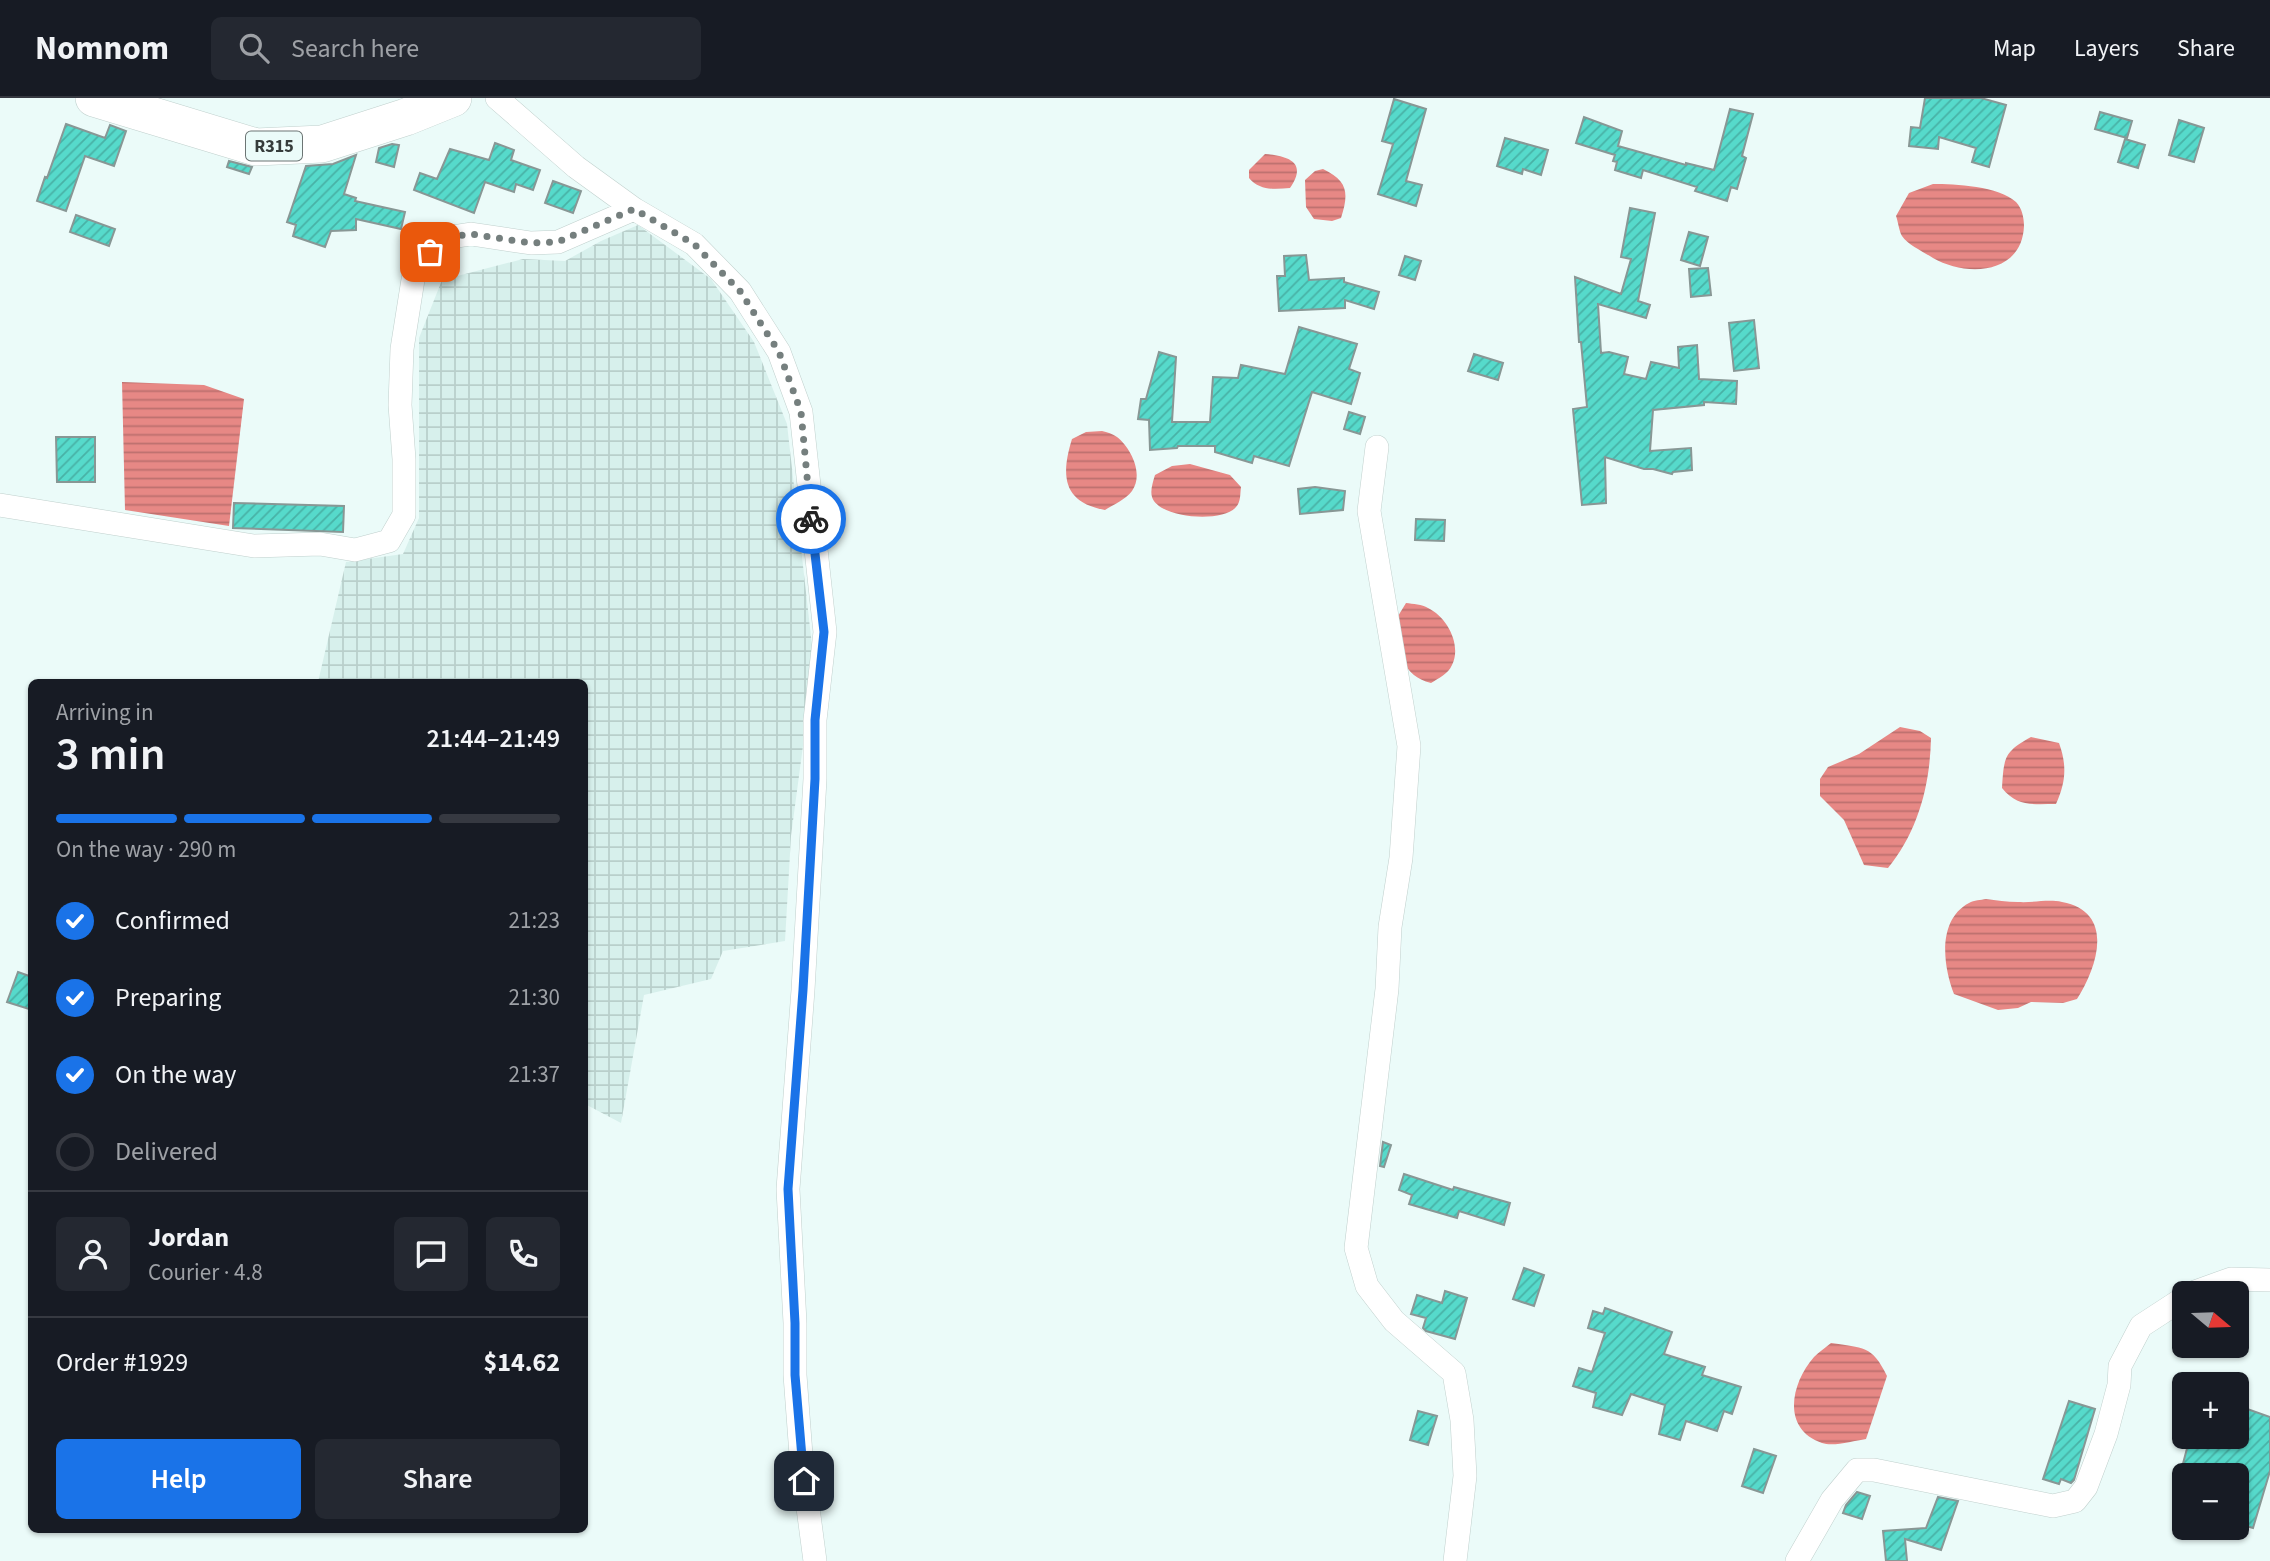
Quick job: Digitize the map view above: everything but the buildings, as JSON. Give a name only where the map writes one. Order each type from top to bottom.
[{"type":"main road","name":"R315","points":[[94,98],[257,147],[322,144],[406,117],[453,98]]},
{"type":"street","points":[[497,98],[576,167],[634,209],[694,244],[740,291],[779,352],[801,412],[824,632],[815,720],[815,779],[803,990],[788,1189],[800,1455],[815,1561]]},
{"type":"street","points":[[0,505],[254,546],[320,544],[355,550],[389,541],[404,515],[401,360],[415,267],[445,238],[471,234],[531,243],[558,242],[634,209]]},
{"type":"street","points":[[1377,447],[1369,512],[1409,746],[1401,859],[1390,927],[1384,1014],[1356,1248],[1367,1286],[1394,1321],[1454,1373],[1462,1420],[1465,1476],[1455,1561]]},
{"type":"street","points":[[2225,1281],[2270,1280]]},
{"type":"street","points":[[1797,1561],[1832,1500],[1857,1470],[1874,1470],[2053,1506],[2075,1501],[2086,1487],[2106,1434],[2119,1385],[2120,1366],[2141,1326],[2172,1306]]},
{"type":"shaded area","points":[[1265,154],[1281,156],[1296,166],[1297,172],[1290,188],[1263,187],[1249,178],[1249,170]]},
{"type":"shaded area","points":[[1323,169],[1337,178],[1344,189],[1345,201],[1341,218],[1332,221],[1314,219],[1306,207],[1305,180],[1315,171]]},
{"type":"shaded area","points":[[1933,184],[1988,189],[2016,202],[2022,213],[2024,226],[2021,242],[2014,254],[2003,263],[1990,268],[1961,268],[1933,258],[1908,242],[1901,234],[1896,216],[1909,193]]},
{"type":"shaded area","points":[[638,225],[711,279],[754,342],[787,424],[814,663],[791,836],[785,941],[723,951],[711,979],[644,995],[621,1123],[588,1106],[588,679],[319,679],[346,562],[403,554],[419,518],[419,338],[442,280],[523,259],[565,261]]},
{"type":"shaded area","points":[[122,382],[204,385],[244,399],[229,526],[125,510]]},
{"type":"shaded area","points":[[1102,431],[1115,436],[1127,448],[1137,477],[1132,491],[1105,510],[1080,501],[1068,485],[1066,475],[1072,439],[1086,432]]},
{"type":"shaded area","points":[[1190,464],[1230,475],[1241,487],[1240,500],[1236,507],[1229,512],[1206,517],[1178,514],[1157,504],[1151,494],[1155,475],[1172,466]]},
{"type":"shaded area","points":[[1406,603],[1423,606],[1435,612],[1447,625],[1454,641],[1455,657],[1452,665],[1446,673],[1431,683],[1414,675],[1403,661],[1397,644],[1392,626]]},
{"type":"shaded area","points":[[1900,727],[1920,731],[1931,738],[1925,790],[1915,823],[1888,868],[1864,865],[1844,820],[1820,796],[1820,779],[1828,767],[1859,754]]},
{"type":"shaded area","points":[[2031,737],[2059,743],[2064,774],[2056,804],[2020,801],[2002,788],[2007,756]]},
{"type":"shaded area","points":[[1986,899],[2062,902],[2079,908],[2090,917],[2096,929],[2095,957],[2091,972],[2077,999],[2063,1003],[2031,1002],[2018,1008],[1998,1010],[1954,994],[1945,957],[1947,932],[1959,911],[1971,902]]},
{"type":"shaded area","points":[[1831,1343],[1871,1353],[1887,1376],[1866,1439],[1837,1444],[1822,1443],[1800,1427],[1795,1416],[1794,1404],[1800,1379],[1814,1357]]},
{"type":"way so far","points":[[430,252],[445,238],[471,234],[531,243],[558,242],[634,209],[694,244],[740,291],[779,352],[801,412],[811,519]]},
{"type":"route","points":[[804,1481],[795,1375],[788,1189],[803,990],[815,779],[815,720],[824,632],[811,519]]}]
